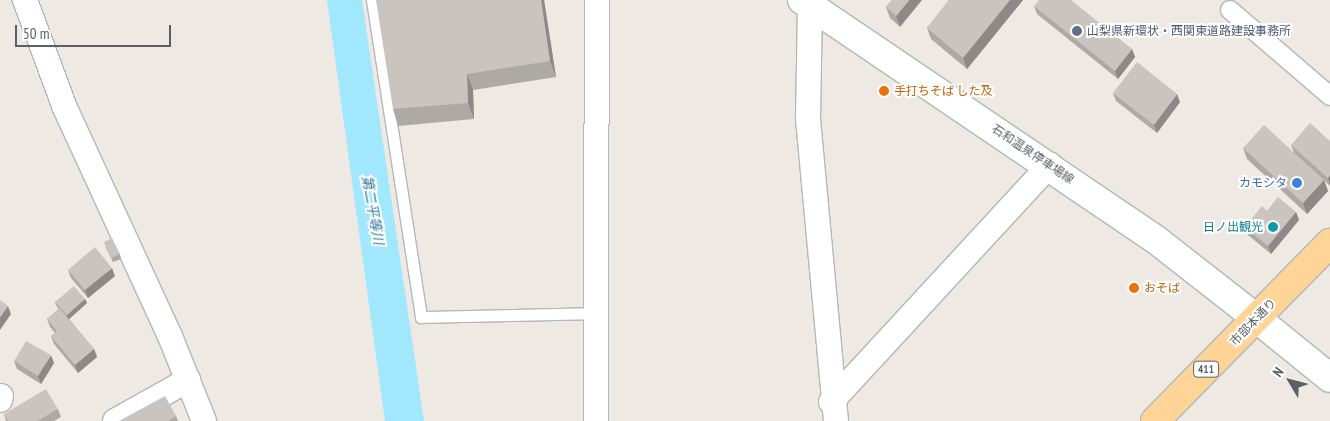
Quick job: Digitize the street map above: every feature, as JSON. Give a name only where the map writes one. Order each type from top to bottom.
[{"type":"highway","name":"市部本通り","points":[[1155,421],[1330,243]]},
{"type":"main road","name":"石和温泉停車場線","points":[[806,3],[1050,165],[1155,239],[1330,378]]},
{"type":"street","points":[[25,0],[65,108],[188,380],[204,421]]},
{"type":"street","points":[[596,421],[597,0]]},
{"type":"street","points":[[806,3],[808,119],[833,411]]},
{"type":"street","points":[[1230,10],[1330,96]]},
{"type":"street","points":[[833,411],[1050,165]]},
{"type":"street","points":[[115,421],[188,380]]},
{"type":"lane","points":[[372,0],[421,317],[596,313]]},
{"type":"water","name":"第二平等川","points":[[327,0],[362,0],[424,421],[385,421]]},
{"type":"building","points":[[376,0],[541,0],[550,61],[467,74],[468,103],[393,109]]},
{"type":"building","points":[[892,0],[909,0],[896,16],[886,7]]},
{"type":"building","points":[[949,0],[1010,0],[963,58],[927,28]]},
{"type":"building","points":[[1039,0],[1071,0],[1132,49],[1115,71],[1034,6]]},
{"type":"building","points":[[1137,62],[1177,94],[1154,125],[1113,93]]},
{"type":"building","points":[[1310,123],[1330,141],[1330,175],[1328,178],[1291,145]]},
{"type":"building","points":[[1264,125],[1324,180],[1303,203],[1243,148]]},
{"type":"building","name":"日ノ出観光","points":[[1278,197],[1296,212],[1268,246],[1245,227],[1262,206],[1267,211]]},
{"type":"building","points":[[112,238],[120,254],[111,258],[104,242]]},
{"type":"building","points":[[95,247],[112,268],[85,290],[68,270]]},
{"type":"building","points":[[74,286],[85,299],[67,315],[55,302]]},
{"type":"building","points":[[0,300],[8,306],[0,317]]},
{"type":"building","points":[[59,308],[94,349],[75,365],[51,336],[57,331],[47,319]]},
{"type":"building","points":[[26,341],[51,355],[38,376],[14,361]]},
{"type":"building","points":[[46,389],[58,409],[37,421],[8,421],[4,414]]},
{"type":"building","points":[[165,396],[176,416],[168,421],[119,421]]},
{"type":"place","name":"山梨県新環状・西関東道路建設事務所","points":[[1077,31]]},
{"type":"place","name":"手打ちそば した及","points":[[884,91]]},
{"type":"place","name":"カモシタ","points":[[1297,183]]},
{"type":"place","name":"日ノ出観光","points":[[1273,227]]},
{"type":"place","name":"おそば","points":[[1134,288]]}]
